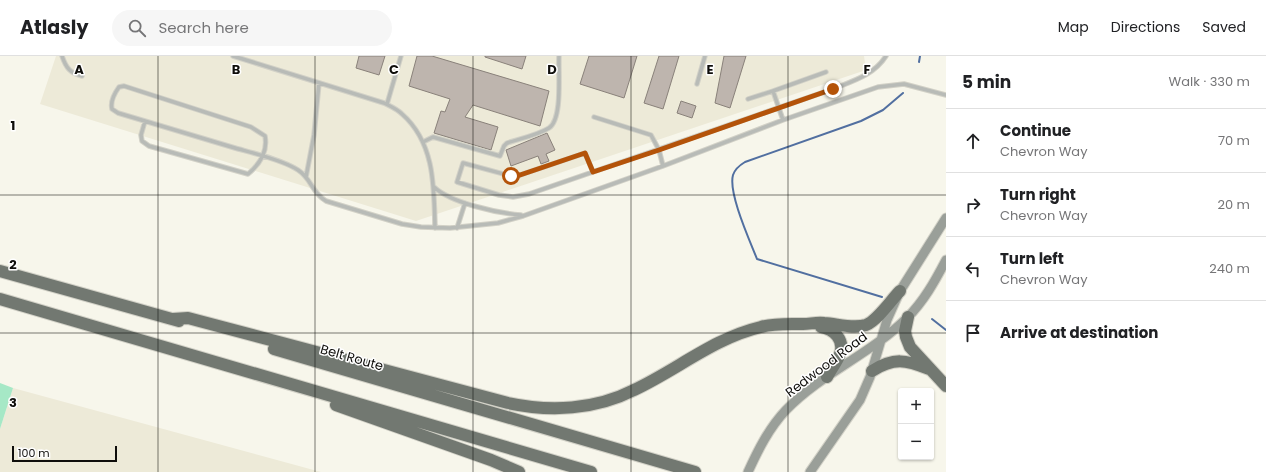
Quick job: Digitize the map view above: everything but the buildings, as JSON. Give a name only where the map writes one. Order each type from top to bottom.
[{"type":"highway","name":"Belt Route","points":[[0,271],[173,319],[695,472]]},
{"type":"highway","points":[[173,319],[188,318],[529,408],[555,409],[580,407],[634,391],[716,343],[736,334],[763,326],[823,323],[856,326],[865,325],[876,319],[900,290]]},
{"type":"highway","points":[[0,299],[591,472]]},
{"type":"highway","points":[[908,317],[905,331],[910,347],[946,386]]},
{"type":"highway","points":[[802,324],[828,328],[834,332],[840,340],[840,355],[827,377]]},
{"type":"highway","points":[[872,371],[888,362],[910,362],[930,370]]},
{"type":"highway","points":[[251,372],[282,386],[491,460],[518,472]]},
{"type":"main road","name":"Redwood Road","points":[[810,472],[856,407],[866,388],[887,320],[900,290],[946,218]]},
{"type":"main road","name":"Redwood Road","points":[[750,468],[768,432],[785,411],[801,396],[891,332],[908,317],[931,287],[946,260]]},
{"type":"lane","points":[[62,56],[67,68],[73,73],[82,76]]},
{"type":"lane","points":[[233,56],[387,104],[401,113],[412,124],[423,142],[430,161],[434,187],[435,228]]},
{"type":"lane","points":[[387,104],[401,56]]},
{"type":"lane","points":[[423,142],[433,136],[500,156],[507,142],[549,128],[554,122],[558,108],[558,56]]},
{"type":"lane","points":[[697,84],[705,56]]},
{"type":"lane","points":[[593,172],[585,153],[520,175],[511,176],[462,163],[457,182],[499,195],[513,197],[529,194],[659,150],[778,108],[863,76],[873,70],[886,56]]},
{"type":"lane","points":[[748,99],[826,72]]},
{"type":"lane","points":[[306,177],[314,135],[319,82]]},
{"type":"lane","points":[[145,121],[141,135],[142,141],[150,146],[248,174],[257,167],[263,156],[267,145],[265,136],[251,127],[124,86],[119,87],[112,99],[112,109],[118,113],[145,121],[263,156],[297,170],[306,177],[320,197],[326,201],[402,224],[435,228],[457,228],[498,223],[523,216],[860,93],[887,86],[904,84],[946,95]]},
{"type":"lane","points":[[773,91],[783,120]]},
{"type":"lane","points":[[594,117],[651,135],[659,150],[663,166]]},
{"type":"lane","points":[[434,187],[448,197],[465,203],[523,216]]},
{"type":"lane","points":[[457,228],[465,203]]},
{"type":"shaded area","points":[[56,56],[864,56],[866,70],[416,221],[40,104]]},
{"type":"shaded area","points":[[13,388],[321,472],[0,472],[0,429]]},
{"type":"green space","points":[[0,383],[13,388],[0,429]]},
{"type":"waterway","points":[[919,62],[920,56]]},
{"type":"waterway","points":[[882,297],[757,259],[737,205],[732,183],[735,171],[745,162],[861,121],[883,110],[903,93]]},
{"type":"waterway","points":[[932,319],[946,330]]},
{"type":"route","points":[[511,176],[520,175],[585,153],[593,172],[833,89]]}]
